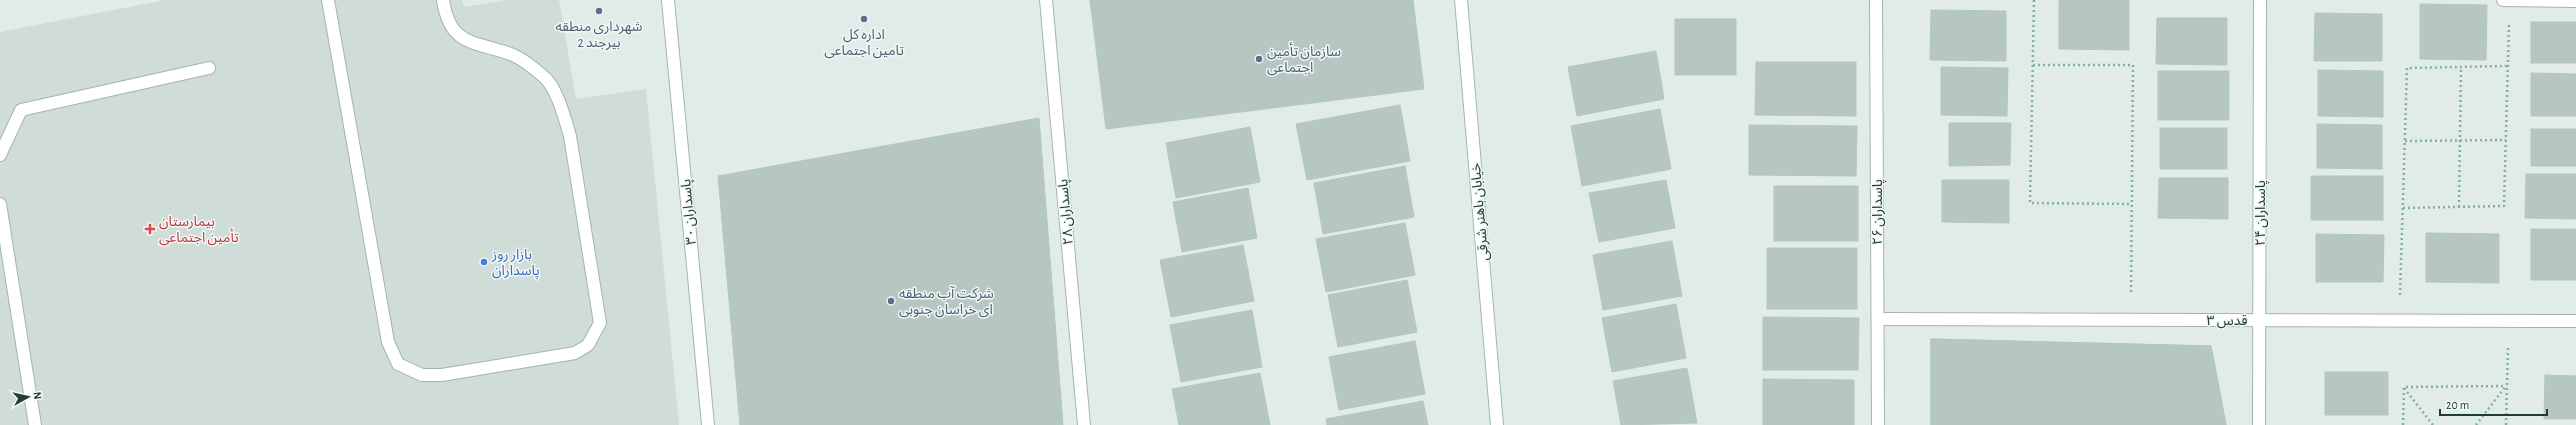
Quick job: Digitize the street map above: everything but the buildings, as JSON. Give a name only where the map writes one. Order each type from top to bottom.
[{"type":"street","points":[[328,0],[388,342],[398,364],[422,375],[442,375],[575,353],[588,345],[600,323],[570,136],[563,111],[544,76],[513,55],[465,41],[446,19],[444,0]]},
{"type":"street","name":"پاسداران ۳۰","points":[[668,0],[708,425]]},
{"type":"street","name":"پاسداران ۲۸","points":[[1046,0],[1084,425]]},
{"type":"street","name":"خیابان باهنر شرقی","points":[[1461,0],[1497,425]]},
{"type":"street","name":"پاسداران ۲۶","points":[[1876,0],[1878,425]]},
{"type":"street","name":"پاسداران ۲۴","points":[[2259,425],[2260,0]]},
{"type":"street","points":[[2503,0],[2576,1]]},
{"type":"street","points":[[0,155],[21,110],[209,68]]},
{"type":"street","points":[[0,204],[35,425]]},
{"type":"street","name":"قدس ۳","points":[[1878,319],[2576,321]]},
{"type":"path","points":[[2034,0],[2030,202],[2132,204]]},
{"type":"path","points":[[2403,208],[2504,206],[2510,0]]},
{"type":"path","points":[[2033,65],[2133,65],[2131,320]]},
{"type":"path","points":[[2400,321],[2407,68],[2508,66]]},
{"type":"path","points":[[2460,207],[2461,67]]},
{"type":"path","points":[[2405,141],[2506,140]]},
{"type":"path","points":[[2506,425],[2506,386],[2510,321]]},
{"type":"path","points":[[2404,387],[2506,386]]},
{"type":"path","points":[[2476,425],[2506,386]]},
{"type":"path","points":[[2403,425],[2404,387]]},
{"type":"path","points":[[2404,387],[2433,425]]},
{"type":"shaded area","points":[[165,0],[462,0],[464,7],[508,0],[559,0],[576,99],[646,89],[679,425],[0,425],[0,32]]},
{"type":"place","name":"شهرداری منطقه 2 بیرجند","points":[[599,11]]},
{"type":"place","name":"اداره کل تامین اجتماعی","points":[[864,19]]},
{"type":"place","name":"سازمان تأمین اجتماعی","points":[[1259,59]]},
{"type":"place","name":"بیمارستان تأمین اجتماعی","points":[[150,229]]},
{"type":"place","name":"بازار روز پاسداران","points":[[484,262]]},
{"type":"place","name":"شرکت آب منطقه ای خراسان جنوبی","points":[[891,301]]}]
